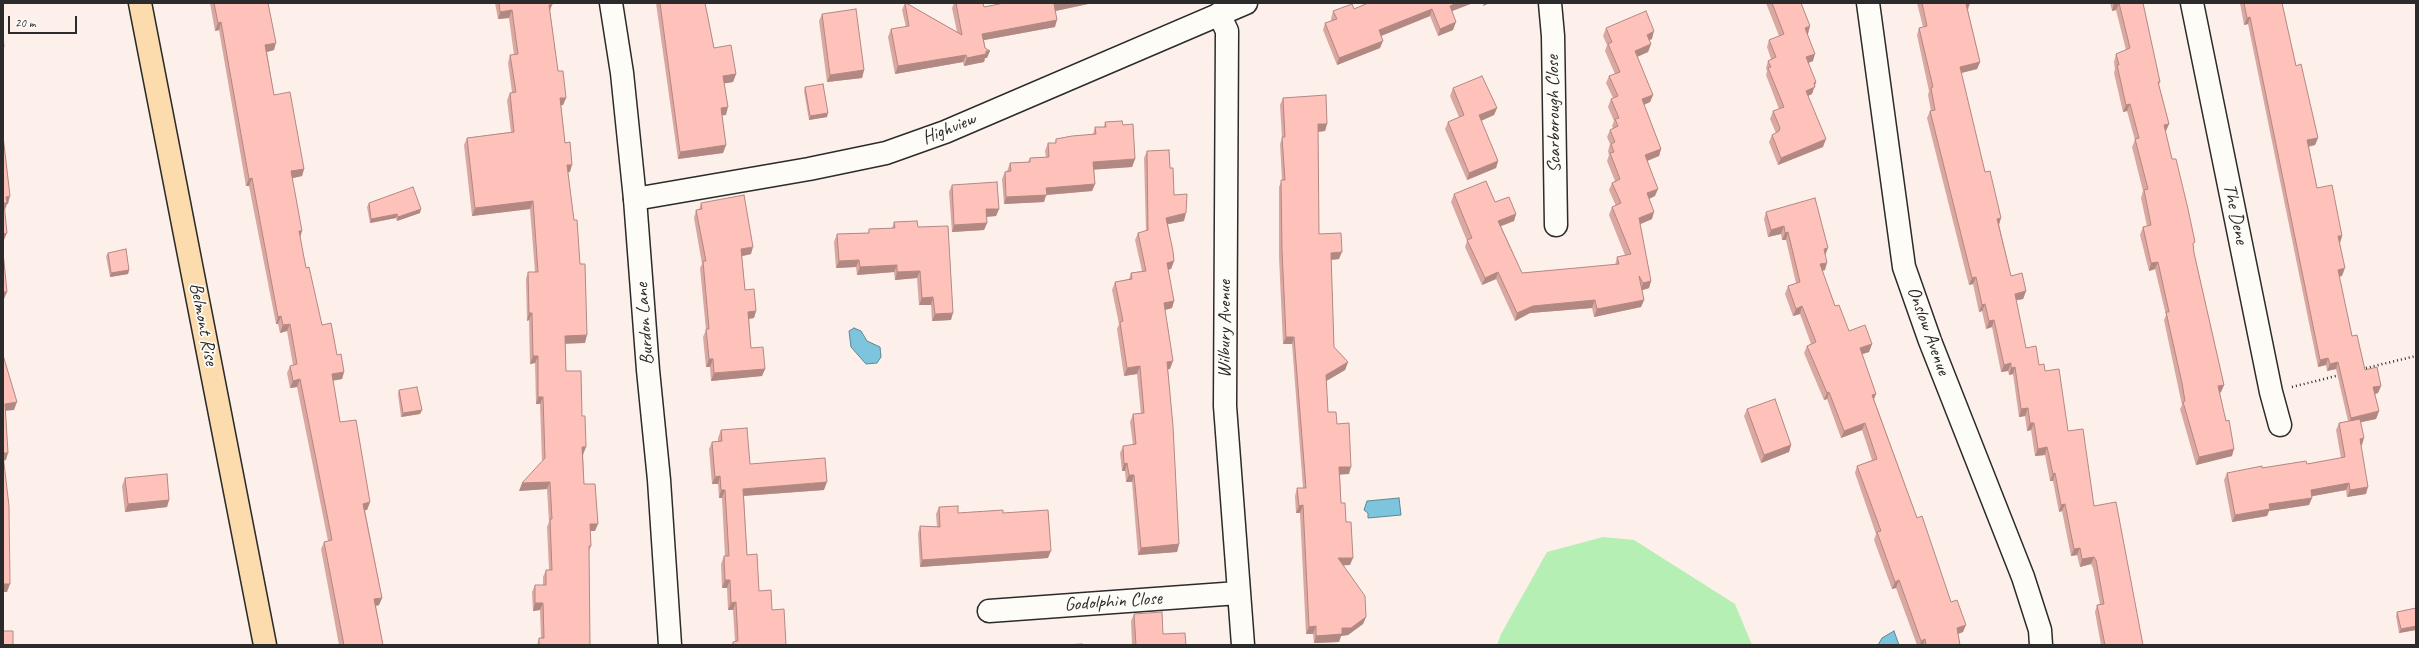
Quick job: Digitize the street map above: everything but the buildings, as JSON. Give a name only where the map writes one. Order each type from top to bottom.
[{"type":"highway","name":"Belmont Rise","points":[[140,3],[265,645]]},
{"type":"street","name":"Burdon Lane","points":[[611,3],[622,73],[635,199],[648,370],[659,480],[670,645]]},
{"type":"street","name":"Highview","points":[[635,199],[886,153],[945,132],[1246,3]]},
{"type":"street","name":"Scarborough Close","points":[[1550,3],[1553,36],[1556,225]]},
{"type":"street","name":"Onslow Avenue","points":[[1868,3],[1904,267],[1930,341],[2023,577],[2040,630],[2041,645]]},
{"type":"street","name":"The Dene","points":[[2192,3],[2280,425]]},
{"type":"street","name":"Wilbury Avenue","points":[[1219,14],[1227,31],[1225,406],[1243,645]]},
{"type":"street","name":"Godolphin Close","points":[[989,611],[1238,594]]},
{"type":"path","points":[[2355,371],[2416,356]]},
{"type":"path","points":[[2272,392],[2348,373]]},
{"type":"green space","points":[[1603,537],[1634,540],[1735,604],[1752,645],[1497,645],[1501,634],[1547,552]]},
{"type":"water","points":[[854,328],[861,331],[867,341],[880,347],[881,357],[877,363],[866,364],[851,347],[849,331]]},
{"type":"water","points":[[1399,498],[1401,515],[1368,518],[1368,513],[1364,510],[1367,501]]},
{"type":"water","points":[[1894,631],[1899,645],[1878,645],[1882,638]]}]
